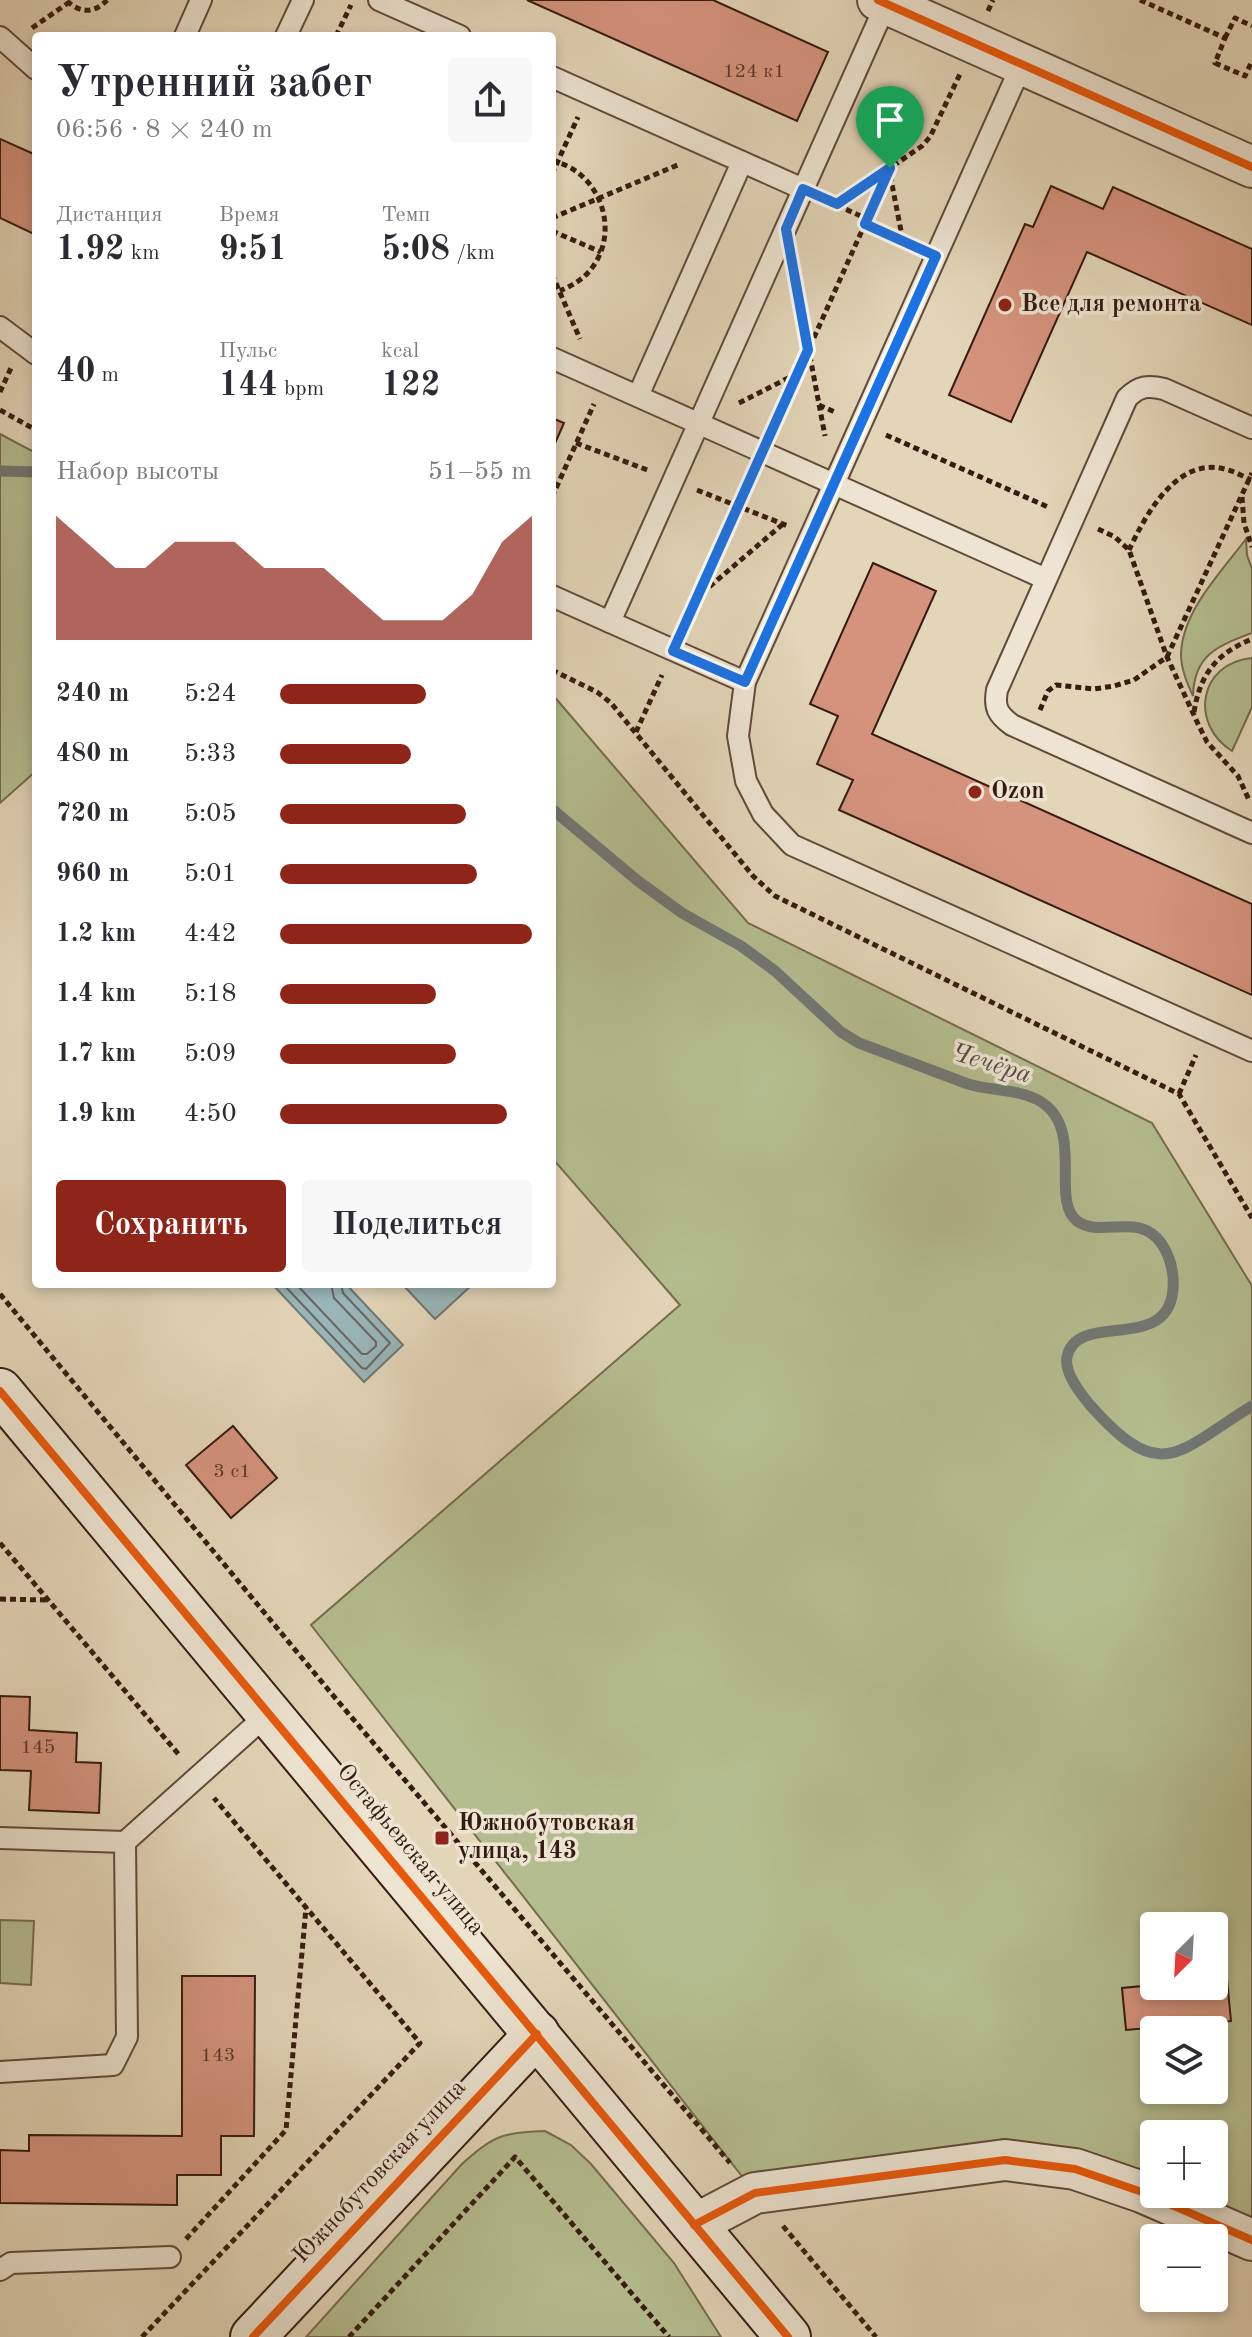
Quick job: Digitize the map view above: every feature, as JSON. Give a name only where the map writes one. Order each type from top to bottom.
[{"type":"street","points":[[882,2],[1252,167]]},
{"type":"street","name":"Остафьевская улица","points":[[0,1391],[788,2337]]},
{"type":"street","name":"Южнобутовская улица","points":[[253,2337],[537,2034]]},
{"type":"street","points":[[694,2225],[755,2193],[1005,2160],[1075,2169],[1142,2192],[1252,2240]]},
{"type":"lane","points":[[187,32],[201,0]]},
{"type":"lane","points":[[288,32],[303,0]]},
{"type":"lane","points":[[379,0],[451,32]]},
{"type":"lane","points":[[610,622],[865,51],[882,2]]},
{"type":"lane","points":[[4,41],[32,66]]},
{"type":"lane","points":[[1022,64],[745,682],[738,736],[746,781],[763,814],[792,845],[1252,1051]]},
{"type":"lane","points":[[556,79],[803,189]]},
{"type":"lane","points":[[638,396],[742,162]]},
{"type":"lane","points":[[0,327],[32,351]]},
{"type":"lane","points":[[556,360],[1046,579]]},
{"type":"lane","points":[[1252,428],[1164,389],[1150,385],[1135,389],[1127,398],[1046,579],[997,690],[995,705],[1000,716],[1029,733],[1252,833]]},
{"type":"lane","points":[[556,598],[745,682]]},
{"type":"lane","points":[[0,1838],[125,1842],[270,1712]]},
{"type":"lane","points":[[0,2072],[113,2065],[127,2037],[125,1842]]},
{"type":"lane","points":[[0,2270],[11,2263],[170,2257]]},
{"type":"path","points":[[4,41],[67,2],[78,9],[90,11],[101,7],[107,0]]},
{"type":"path","points":[[338,32],[353,0]]},
{"type":"path","points":[[837,204],[922,146],[930,137],[993,0]]},
{"type":"path","points":[[1140,0],[1225,38]]},
{"type":"path","points":[[1252,26],[1235,18],[1215,63],[1245,76],[1252,61]]},
{"type":"path","points":[[865,51],[903,241]]},
{"type":"path","points":[[556,159],[588,94]]},
{"type":"path","points":[[556,216],[714,150]]},
{"type":"path","points":[[556,161],[575,170],[589,182],[605,216],[601,252],[585,276],[560,291]]},
{"type":"path","points":[[636,732],[890,168]]},
{"type":"path","points":[[803,189],[936,256]]},
{"type":"path","points":[[786,229],[834,484]]},
{"type":"path","points":[[556,233],[601,252]]},
{"type":"path","points":[[556,282],[600,379],[556,487]]},
{"type":"path","points":[[699,423],[799,372]]},
{"type":"path","points":[[0,410],[32,428]]},
{"type":"path","points":[[1029,733],[1052,687],[1094,689],[1114,686],[1134,680],[1167,657],[1251,478],[1216,468],[1175,482],[1155,503],[1129,550]]},
{"type":"path","points":[[1242,495],[1244,523],[1252,547]]},
{"type":"path","points":[[698,596],[783,524]]},
{"type":"path","points":[[1195,716],[1197,693],[1205,674],[1233,646],[1252,639]]},
{"type":"path","points":[[556,672],[597,692],[611,703],[753,876],[775,896],[1179,1094],[1252,1218]]},
{"type":"path","points":[[1179,1094],[1207,1031]]},
{"type":"path","points":[[0,1294],[331,1693],[876,2337]]},
{"type":"path","points":[[0,1599],[47,1600]]},
{"type":"path","points":[[170,2257],[286,2130],[306,1907]]},
{"type":"path","points":[[142,2337],[420,2043]]},
{"type":"path","points":[[349,2337],[515,2157],[669,2337]]},
{"type":"green space","points":[[0,434],[32,451],[32,775],[0,803]]},
{"type":"green space","points":[[1246,539],[1252,569],[1252,633],[1218,648],[1203,661],[1194,682],[1193,696],[1181,660],[1188,622],[1205,592]]},
{"type":"green space","points":[[1252,658],[1252,707],[1232,751],[1218,739],[1210,726],[1205,711],[1206,696],[1220,671],[1234,662]]},
{"type":"green space","points":[[556,699],[748,923],[1152,1123],[1252,1286],[1252,2240],[1228,2230],[1228,2224],[1212,2224],[1172,2208],[1228,2208],[1228,2120],[1140,2120],[1140,2195],[1075,2169],[748,2184],[311,1625],[680,1305],[556,1163]]},
{"type":"green space","points":[[0,1920],[34,1921],[31,1985],[0,1983]]},
{"type":"green space","points":[[545,2131],[571,2145],[591,2164],[674,2263],[721,2337],[306,2337],[472,2155],[490,2142],[508,2135]]},
{"type":"water","points":[[276,1288],[350,1288],[403,1345],[364,1382]]},
{"type":"water","points":[[406,1288],[469,1288],[435,1319]]},
{"type":"building","points":[[527,0],[713,0],[828,52],[797,121]]},
{"type":"building","points":[[0,139],[32,153],[32,233],[0,218]]},
{"type":"building","points":[[1051,186],[1103,209],[1113,187],[1252,249],[1252,325],[1087,252],[1011,422],[949,395],[1025,224],[1033,227]]},
{"type":"building","points":[[556,420],[564,423],[556,441]]},
{"type":"building","points":[[873,563],[936,591],[872,734],[1252,904],[1252,995],[839,810],[853,780],[817,764],[838,716],[810,704]]},
{"type":"building","points":[[233,1426],[277,1478],[231,1518],[186,1465]]},
{"type":"building","points":[[0,1696],[30,1697],[29,1730],[77,1733],[76,1762],[101,1763],[99,1813],[29,1810],[31,1771],[0,1770]]},
{"type":"building","points":[[182,1976],[255,1976],[254,2136],[221,2136],[221,2175],[177,2175],[177,2205],[0,2203],[0,2150],[29,2151],[29,2135],[182,2136]]},
{"type":"building","points":[[1140,1986],[1140,2000],[1228,2000],[1228,1990],[1231,2021],[1228,2021],[1228,2016],[1140,2016],[1140,2029],[1126,2030],[1122,1988]]},
{"type":"waterway","name":"Чечёра","points":[[0,471],[32,472]]},
{"type":"waterway","name":"Чечёра","points":[[556,812],[638,881],[682,913],[741,946],[775,971],[841,1032],[859,1043],[968,1084],[1030,1096],[1053,1112],[1061,1127],[1064,1144],[1069,1211],[1077,1221],[1087,1226],[1131,1227],[1152,1234],[1161,1243],[1172,1268],[1171,1302],[1160,1317],[1145,1326],[1089,1335],[1075,1343],[1067,1357],[1070,1376],[1078,1389],[1115,1430],[1135,1446],[1153,1453],[1170,1453],[1205,1437],[1252,1406]]},
{"type":"cycle path","points":[[878,0],[1252,167]]},
{"type":"cycle path","points":[[0,1391],[788,2337]]},
{"type":"cycle path","points":[[253,2337],[537,2034]]},
{"type":"cycle path","points":[[694,2225],[755,2193],[1005,2160],[1075,2169],[1142,2192],[1252,2240]]},
{"type":"place","name":"Все для ремонта","points":[[1005,305]]},
{"type":"place","name":"Ozon","points":[[975,792]]},
{"type":"place","name":"Южнобутовская улица, 143","points":[[442,1838]]},
{"type":"route","points":[[890,168],[865,224],[936,256],[745,682],[673,651],[808,350],[786,229],[803,189],[837,204],[890,168]]}]
